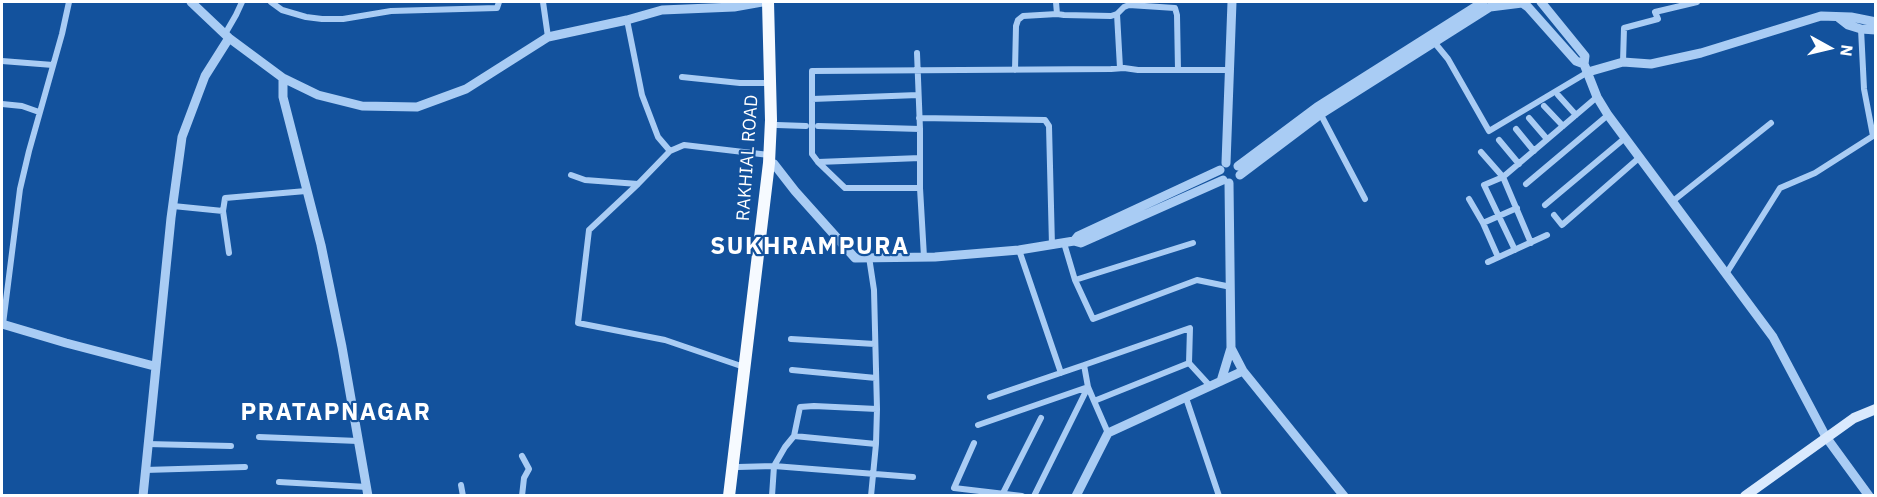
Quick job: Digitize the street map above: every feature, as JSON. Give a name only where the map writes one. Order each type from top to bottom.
[{"type":"main road","name":"RAKHIAL ROAD","points":[[735,495],[771,161],[768,2]]},
{"type":"main road","name":"RAKHIAL ROAD","points":[[729,495],[777,125],[774,2]]},
{"type":"main road","points":[[1745,495],[1827,439],[1875,411]]},
{"type":"main road","points":[[1756,495],[1805,462],[1827,439]]},
{"type":"street","points":[[69,2],[21,189],[2,324],[154,366]]},
{"type":"street","points":[[191,2],[227,36],[283,78],[318,94],[362,106],[417,106],[466,89],[548,37],[662,10],[734,7],[762,2]]},
{"type":"street","points":[[143,495],[154,366],[182,137],[205,76],[242,2]]},
{"type":"street","points":[[271,2],[282,10],[322,19],[343,19],[391,11],[497,8],[499,2]]},
{"type":"street","points":[[543,2],[548,37]]},
{"type":"street","points":[[1056,2],[1057,14]]},
{"type":"street","points":[[1221,381],[1231,348],[1231,286],[1225,174],[1232,2]]},
{"type":"street","points":[[1225,174],[1236,181],[1239,170],[1319,110],[1484,2]]},
{"type":"street","points":[[1319,110],[1490,7],[1524,4],[1535,6],[1540,2],[1585,56],[1586,68],[1597,97],[1608,115],[1773,337],[1827,439],[1869,495]]},
{"type":"street","points":[[1623,62],[1624,28],[1658,19],[1655,12],[1697,2]]},
{"type":"street","points":[[1524,4],[1576,61],[1586,68]]},
{"type":"street","points":[[1015,69],[1016,26],[1018,20],[1023,16],[1057,14],[1103,16],[1117,14],[1129,5],[1175,9],[1178,70]]},
{"type":"street","points":[[1117,14],[1120,68]]},
{"type":"street","points":[[1434,42],[1448,59],[1489,131],[1586,68],[1623,62],[1651,64],[1701,53],[1821,16],[1851,17],[1875,22]]},
{"type":"street","points":[[1839,18],[1848,25],[1875,30]]},
{"type":"street","points":[[627,20],[642,95],[658,137],[670,151]]},
{"type":"street","points":[[1726,274],[1780,188],[1815,173],[1874,137],[1864,88],[1861,29]]},
{"type":"street","points":[[916,53],[924,257]]},
{"type":"street","points":[[2,61],[54,65]]},
{"type":"street","points":[[920,188],[845,188],[818,162],[812,154],[812,71],[1229,69]]},
{"type":"street","points":[[682,77],[740,83],[771,82]]},
{"type":"street","points":[[279,482],[368,491],[321,245],[283,97],[283,78]]},
{"type":"street","points":[[812,99],[918,95]]},
{"type":"street","points":[[1558,95],[1576,115]]},
{"type":"street","points":[[1515,250],[1484,185],[1503,177],[1520,164],[1597,97]]},
{"type":"street","points":[[2,104],[22,106],[39,112]]},
{"type":"street","points":[[1544,106],[1563,126]]},
{"type":"street","points":[[1319,110],[1365,200]]},
{"type":"street","points":[[1526,184],[1608,115]]},
{"type":"street","points":[[919,118],[1045,120],[1048,126],[1052,246]]},
{"type":"street","points":[[1529,118],[1547,140]]},
{"type":"street","points":[[1673,201],[1771,123]]},
{"type":"street","points":[[777,125],[806,126]]},
{"type":"street","points":[[818,126],[920,129]]},
{"type":"street","points":[[1516,129],[1534,151]]},
{"type":"street","points":[[1545,205],[1625,138]]},
{"type":"street","points":[[1499,140],[1520,164]]},
{"type":"street","points":[[744,367],[665,340],[578,323],[589,230],[670,151],[684,145],[771,161],[795,192],[855,258],[924,257],[1019,250],[1069,242],[1081,243],[1225,174],[1232,162],[1239,170]]},
{"type":"street","points":[[1481,152],[1503,177],[1531,243]]},
{"type":"street","points":[[1554,215],[1562,225],[1640,157]]},
{"type":"street","points":[[818,162],[920,158]]},
{"type":"street","points":[[570,176],[585,180],[638,184]]},
{"type":"street","points":[[230,253],[222,211],[225,198],[306,191]]},
{"type":"street","points":[[1469,199],[1498,257]]},
{"type":"street","points":[[174,206],[222,211]]},
{"type":"street","points":[[1482,223],[1517,208]]},
{"type":"street","points":[[1488,262],[1548,235]]},
{"type":"street","points":[[1069,242],[1076,280],[1093,319],[1197,280],[1231,286]]},
{"type":"street","points":[[1076,280],[1193,243]]},
{"type":"street","points":[[1019,250],[1060,373]]},
{"type":"street","points":[[870,257],[874,290],[877,409],[871,495]]},
{"type":"street","points":[[990,397],[1190,327],[1189,363],[1210,386]]},
{"type":"street","points":[[791,339],[875,344]]},
{"type":"street","points":[[1231,348],[1243,371],[1344,495]]},
{"type":"street","points":[[1094,402],[1189,363]]},
{"type":"street","points":[[1083,365],[1088,387],[1108,433]]},
{"type":"street","points":[[792,370],[876,378]]},
{"type":"street","points":[[1076,495],[1108,433],[1243,371]]},
{"type":"street","points":[[978,425],[1088,387]]},
{"type":"street","points":[[1034,495],[1088,387]]},
{"type":"street","points":[[1186,398],[1219,495]]},
{"type":"street","points":[[772,495],[774,466],[794,436],[798,412],[802,406],[877,409]]},
{"type":"street","points":[[1003,493],[1041,418]]},
{"type":"street","points":[[794,436],[876,444]]},
{"type":"street","points":[[259,437],[358,441]]},
{"type":"street","points":[[974,443],[954,488],[1022,495]]},
{"type":"street","points":[[147,444],[231,446]]},
{"type":"street","points":[[522,456],[529,469],[524,478],[522,495]]},
{"type":"street","points":[[738,467],[774,466],[913,477]]},
{"type":"street","points":[[145,470],[245,467]]},
{"type":"street","points":[[461,485],[463,495]]},
{"type":"district","name":"SUKHRAMPURA","points":[[810,247]]},
{"type":"district","name":"PRATAPNAGAR","points":[[336,413]]}]
